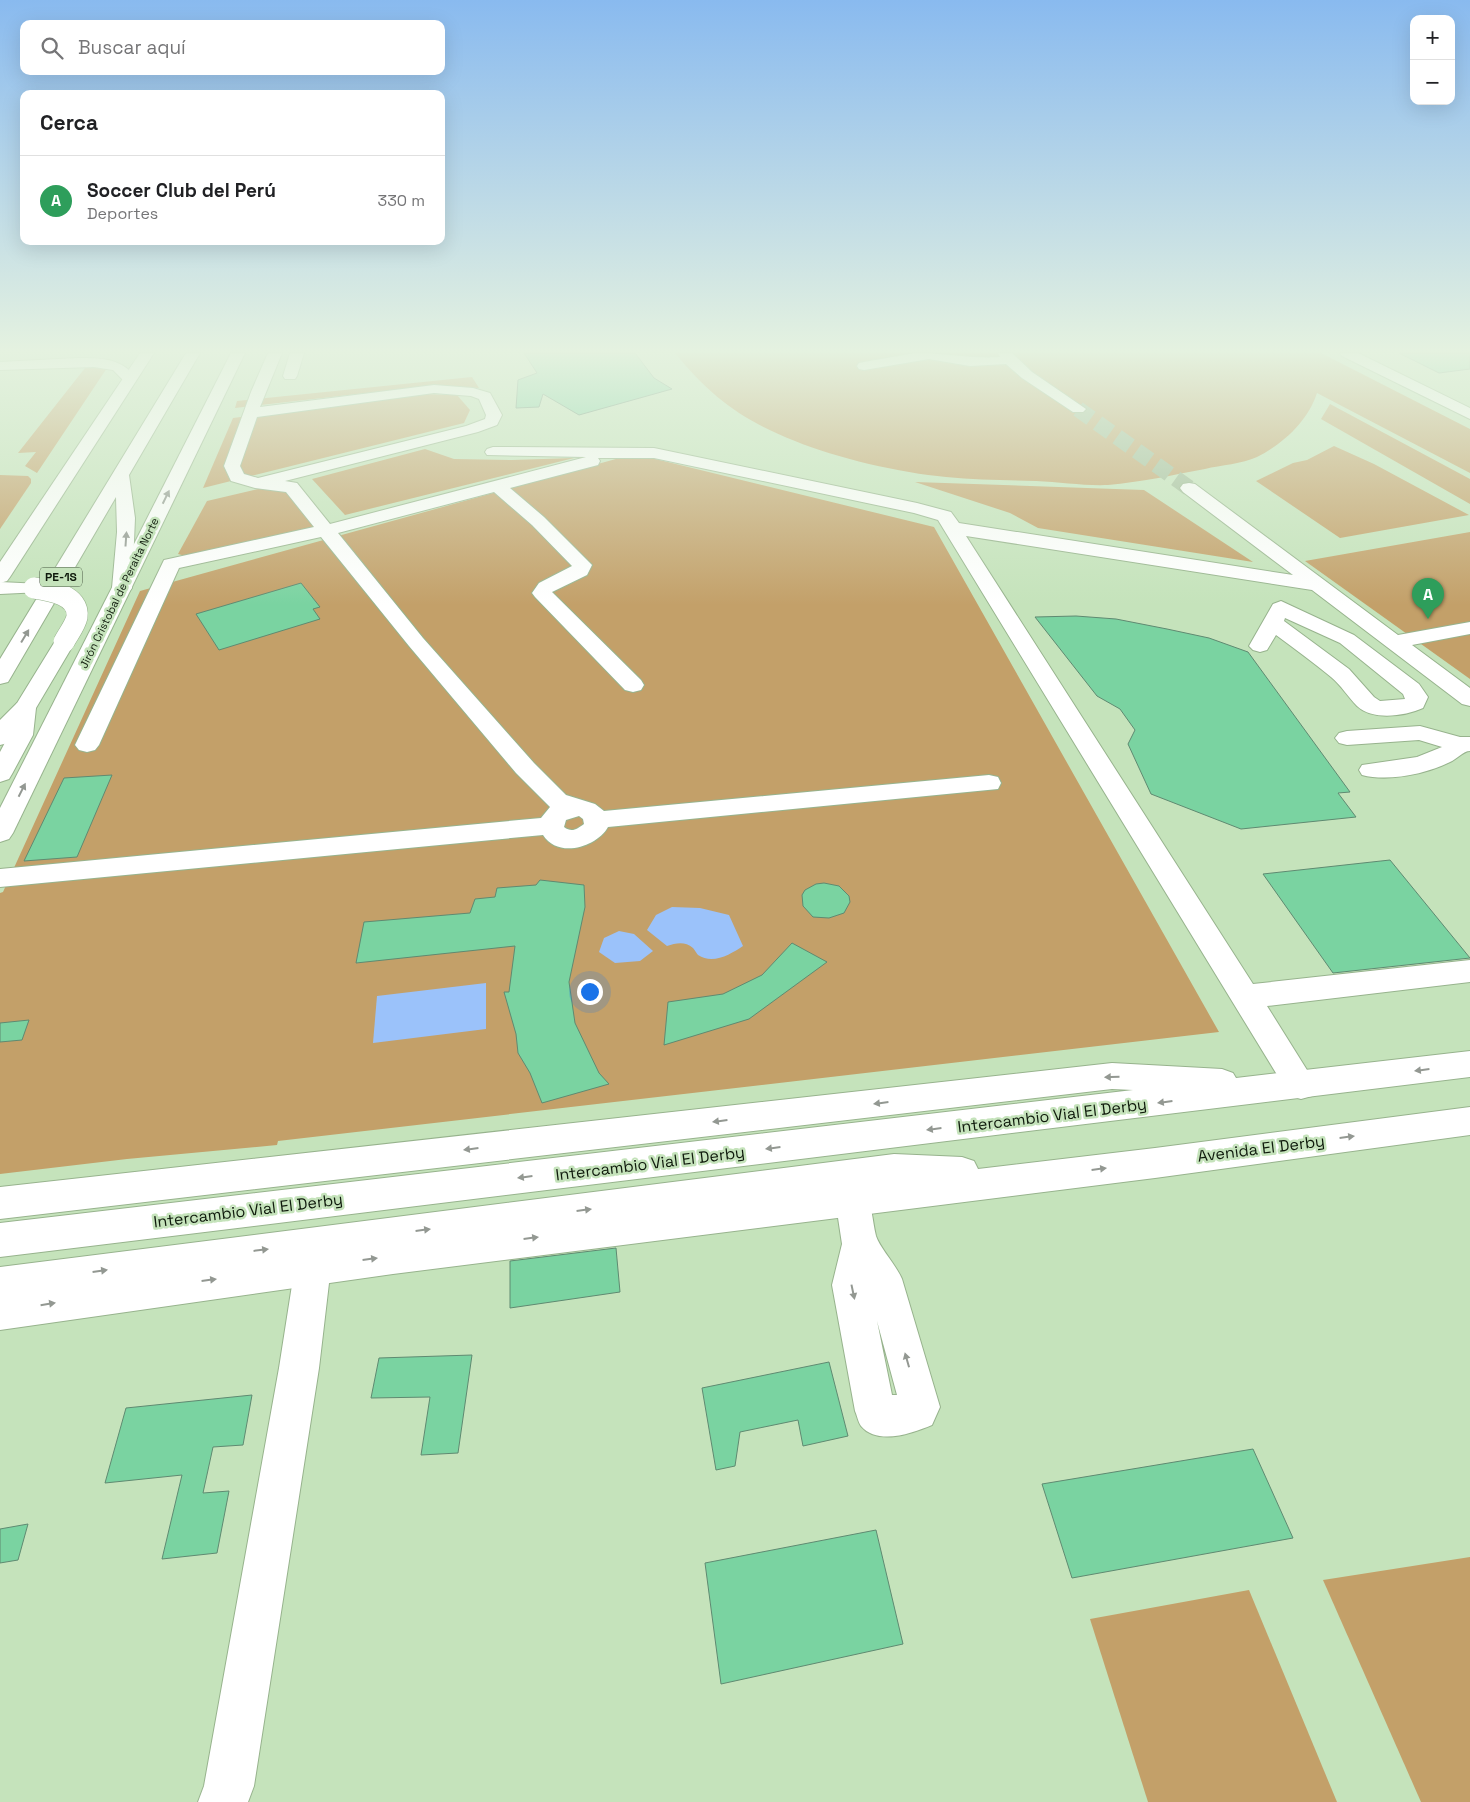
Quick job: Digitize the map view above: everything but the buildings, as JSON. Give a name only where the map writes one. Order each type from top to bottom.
[{"type":"main road","points":[[2,571],[90,437]]},
{"type":"main road","name":"PE-1S","points":[[0,678],[144,437]]},
{"type":"main road","name":"Jirón Cristobal de Peralta Norte","points":[[0,833],[194,437]]},
{"type":"main road","points":[[242,437],[232,466],[237,477],[255,483],[291,487],[416,642],[525,768],[557,801],[588,814],[989,783]]},
{"type":"main road","points":[[255,483],[439,437]]},
{"type":"main road","points":[[87,745],[171,564],[327,530],[627,451]]},
{"type":"main road","points":[[493,452],[627,451],[654,453],[681,457],[917,508],[944,516],[1300,1086]]},
{"type":"main road","points":[[121,476],[125,492],[127,518],[122,588]]},
{"type":"main road","points":[[498,486],[538,521],[582,565],[580,571],[546,587],[542,594],[633,685]]},
{"type":"main road","points":[[1189,488],[1311,584],[1394,642],[1470,699]]},
{"type":"main road","points":[[0,544],[37,518]]},
{"type":"main road","points":[[952,528],[1311,584]]},
{"type":"main road","points":[[1260,646],[1276,615],[1302,589],[1311,584]]},
{"type":"main road","points":[[0,588],[34,588],[56,592],[75,605],[77,612],[67,636],[24,708],[8,725],[0,738]]},
{"type":"main road","points":[[1276,615],[1347,638],[1411,689],[1417,697],[1415,703],[1406,707],[1376,708],[1366,702],[1341,674],[1276,615]]},
{"type":"main road","points":[[1394,642],[1470,628]]},
{"type":"main road","points":[[0,774],[21,735],[24,708]]},
{"type":"main road","points":[[1347,738],[1420,733],[1465,744]]},
{"type":"main road","points":[[1371,770],[1400,769],[1442,758],[1465,744]]},
{"type":"main road","points":[[0,878],[551,826],[552,831],[562,838],[578,838],[585,836],[595,829],[588,814]]},
{"type":"main road","points":[[1245,997],[1470,971]]},
{"type":"main road","points":[[0,1203],[1112,1076],[1300,1086],[1470,1064]]},
{"type":"main road","name":"Intercambio Vial El Derby","points":[[0,1240],[1300,1086]]},
{"type":"main road","name":"Avenida El Derby","points":[[1051,1176],[1470,1121]]},
{"type":"main road","points":[[0,1285],[894,1169],[1051,1176]]},
{"type":"main road","points":[[0,1312],[313,1266],[852,1198],[1051,1176]]},
{"type":"main road","points":[[852,1198],[860,1244]]},
{"type":"main road","points":[[223,1802],[229,1786],[299,1368],[313,1266]]},
{"type":"shaded area","points":[[31,437],[61,437],[37,473],[25,466],[36,452],[18,453]]},
{"type":"shaded area","points":[[225,437],[407,437],[203,488]]},
{"type":"shaded area","points":[[786,437],[1286,437],[1267,452],[1238,463],[1108,485],[968,479],[928,475],[849,459]]},
{"type":"shaded area","points":[[1353,437],[1392,437],[1470,479],[1470,504]]},
{"type":"shaded area","points":[[1401,437],[1470,437],[1470,473]]},
{"type":"shaded area","points":[[1334,446],[1374,464],[1469,515],[1340,538],[1256,481],[1293,463],[1307,460]]},
{"type":"shaded area","points":[[425,449],[454,459],[574,458],[345,515],[312,479]]},
{"type":"shaded area","points":[[643,456],[934,527],[1219,1032],[278,1141],[277,1145],[127,1159],[0,1174],[0,893],[3,892],[140,591],[623,457]]},
{"type":"shaded area","points":[[0,475],[28,476],[31,479],[31,483],[0,529]]},
{"type":"shaded area","points":[[915,482],[1144,490],[1253,562],[1038,528],[1010,513]]},
{"type":"shaded area","points":[[262,488],[284,489],[316,527],[189,557],[178,554],[207,501]]},
{"type":"shaded area","points":[[1470,532],[1470,679],[1305,561]]},
{"type":"shaded area","points":[[1470,1557],[1470,1802],[1421,1802],[1323,1580]]},
{"type":"shaded area","points":[[1249,1590],[1337,1802],[1148,1802],[1090,1619]]},
{"type":"water","points":[[672,907],[700,908],[729,915],[743,946],[722,957],[710,959],[698,955],[687,944],[677,943],[667,946],[647,930],[656,915]]},
{"type":"water","points":[[619,931],[634,934],[653,951],[640,961],[615,963],[599,952],[604,938]]},
{"type":"water","points":[[486,983],[486,1029],[373,1043],[377,996]]},
{"type":"tunnel","points":[[1117,437],[1189,488]]},
{"type":"place","name":"Soccer Club del Perú","points":[[1428,619]]}]
